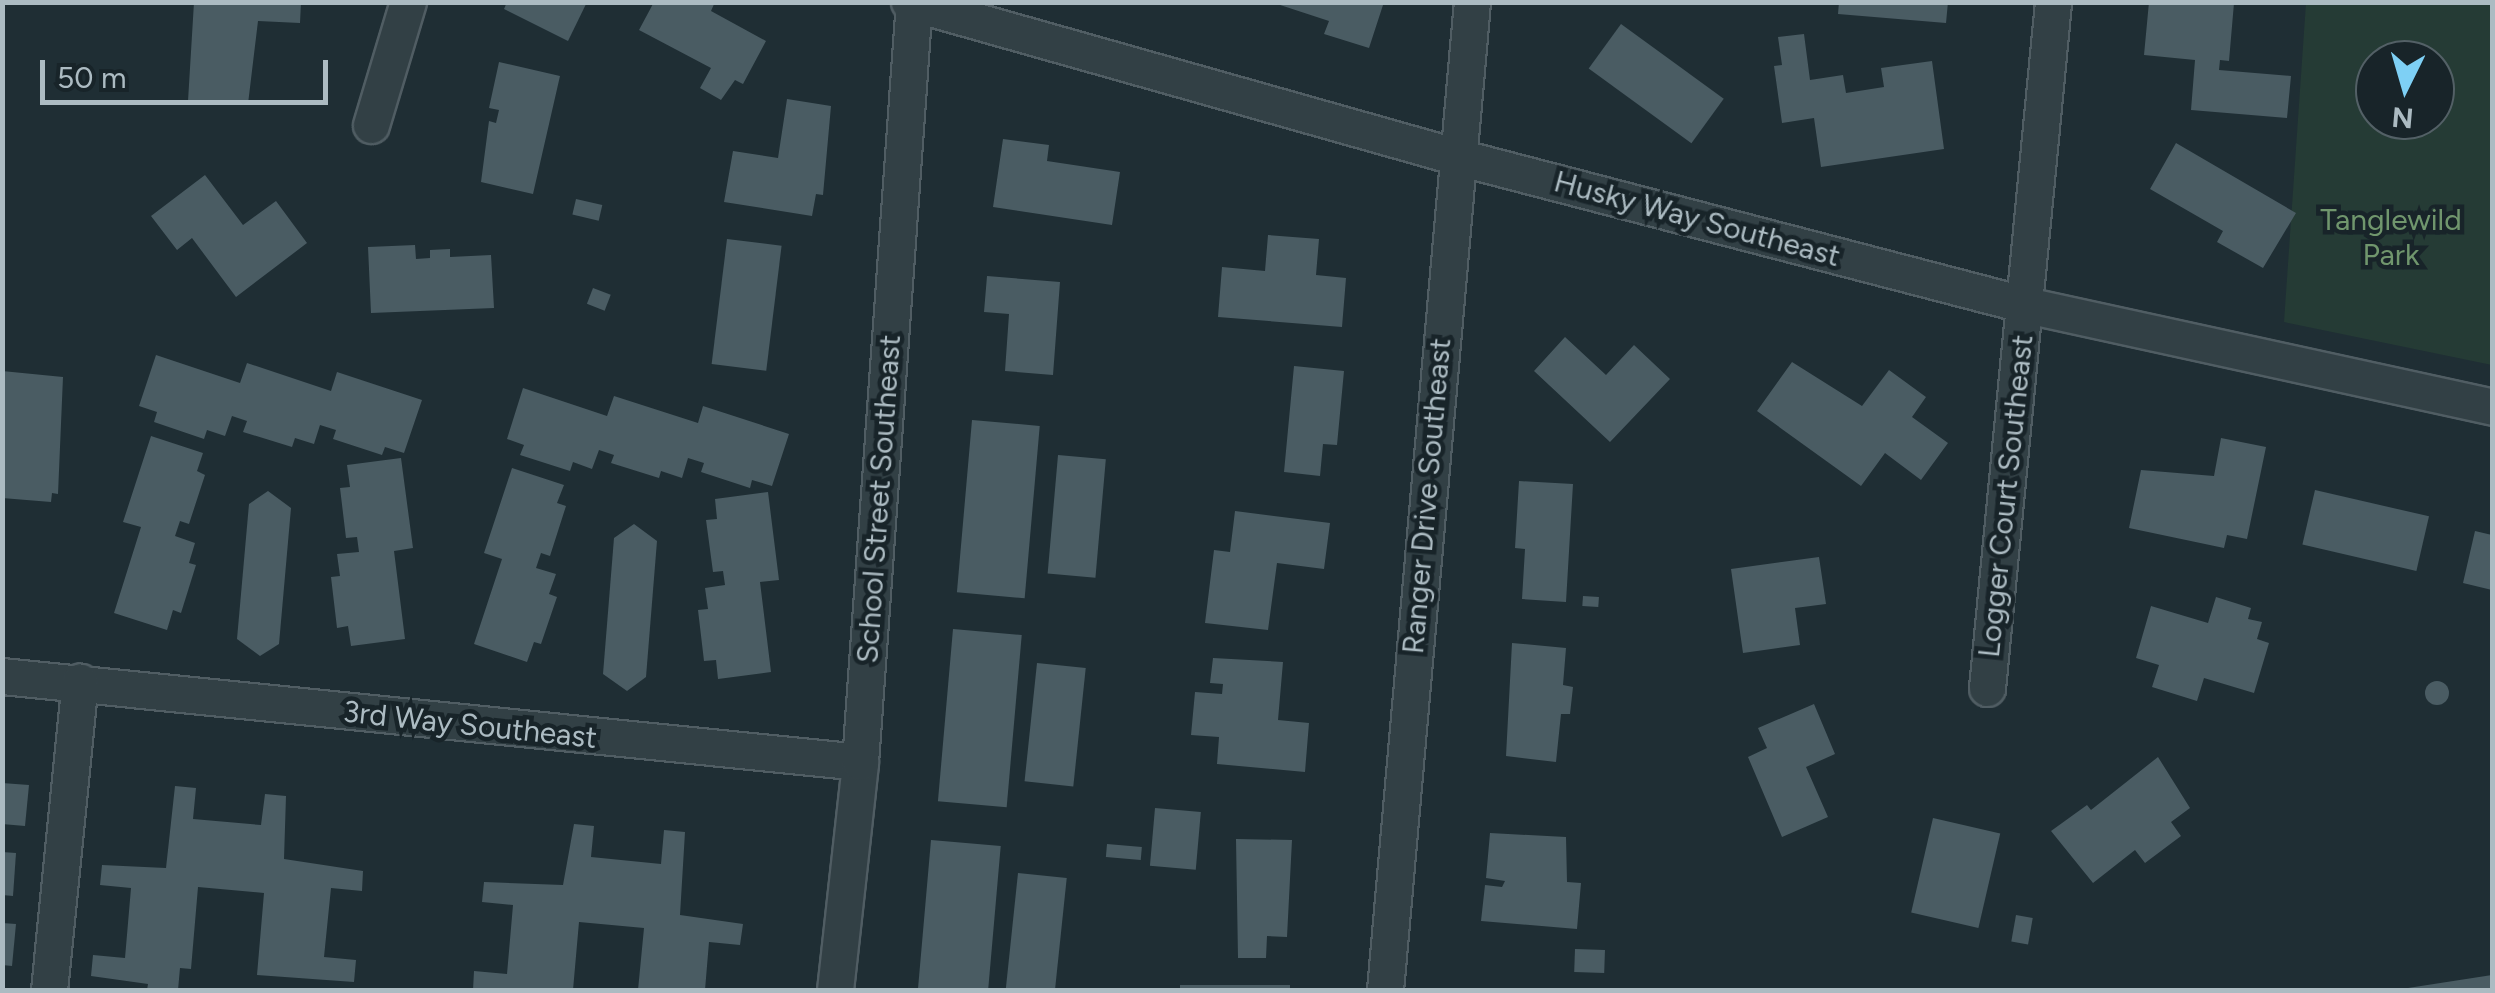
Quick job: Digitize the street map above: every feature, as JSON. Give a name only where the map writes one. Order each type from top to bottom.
[{"type":"street","points":[[371,125],[408,2]]},
{"type":"street","name":"Ranger Drive Southeast","points":[[1385,990],[1472,2]]},
{"type":"street","name":"Logger Court Southeast","points":[[1987,688],[2053,2]]},
{"type":"street","name":"Husky Way Southeast","points":[[912,4],[1458,157],[2026,305],[2492,407]]},
{"type":"street","name":"School Street Southeast","points":[[835,990],[860,762],[912,4]]},
{"type":"street","name":"3rd Way Southeast","points":[[2,676],[860,762]]},
{"type":"street","points":[[49,990],[80,682]]},
{"type":"green space","name":"Tanglewild Park","points":[[2306,3],[2492,3],[2492,365],[2284,322]]},
{"type":"building","points":[[194,2],[301,2],[300,23],[258,21],[248,104],[188,101]]},
{"type":"building","points":[[507,2],[587,2],[568,41],[504,9]]},
{"type":"building","points":[[654,2],[715,2],[711,11],[766,41],[743,84],[735,80],[721,100],[700,88],[711,68],[639,30]]},
{"type":"building","points":[[1384,2],[1369,48],[1324,34],[1329,21],[1274,3]]},
{"type":"building","points":[[1839,2],[1948,2],[1946,23],[1838,14]]},
{"type":"building","points":[[2149,2],[2234,3],[2229,61],[2220,60],[2219,70],[2291,76],[2287,118],[2191,110],[2195,60],[2144,55]]},
{"type":"building","points":[[1621,24],[1724,99],[1691,143],[1589,68]]},
{"type":"building","points":[[1804,34],[1810,80],[1843,75],[1846,93],[1884,87],[1881,68],[1932,61],[1944,149],[1821,167],[1814,118],[1782,123],[1774,66],[1782,65],[1778,37]]},
{"type":"building","points":[[499,62],[560,76],[533,194],[481,182],[489,121],[496,123],[499,110],[489,108]]},
{"type":"building","points":[[787,99],[831,106],[823,195],[816,194],[812,216],[724,202],[733,151],[778,158]]},
{"type":"building","points":[[1003,139],[1049,145],[1047,161],[1120,172],[1112,225],[993,207]]},
{"type":"building","points":[[2176,143],[2296,213],[2263,268],[2217,242],[2223,231],[2150,189]]},
{"type":"building","points":[[205,175],[243,225],[276,201],[307,243],[236,297],[192,238],[177,250],[151,216]]},
{"type":"building","points":[[576,199],[602,205],[599,221],[572,215]]},
{"type":"building","points":[[1268,235],[1319,239],[1316,275],[1346,278],[1342,327],[1218,317],[1222,267],[1265,271]]},
{"type":"building","points":[[727,239],[782,246],[766,371],[712,364]]},
{"type":"building","points":[[415,245],[416,259],[430,258],[430,250],[450,249],[450,257],[491,255],[494,308],[371,313],[368,247]]},
{"type":"building","points":[[987,276],[1060,282],[1053,375],[1005,371],[1009,314],[984,312]]},
{"type":"building","points":[[593,288],[611,295],[605,311],[587,304]]},
{"type":"building","points":[[1565,337],[1606,375],[1634,345],[1670,379],[1610,442],[1534,371]]},
{"type":"building","points":[[156,355],[240,383],[247,363],[331,391],[337,372],[422,400],[404,453],[385,447],[382,455],[333,439],[336,430],[320,425],[314,444],[295,438],[292,447],[243,432],[247,421],[232,416],[225,436],[207,430],[204,439],[154,422],[157,412],[139,406]]},
{"type":"building","points":[[1792,362],[1862,406],[1889,370],[1926,397],[1912,417],[1948,443],[1921,480],[1885,453],[1861,486],[1757,411]]},
{"type":"building","points":[[1294,366],[1344,371],[1337,445],[1323,444],[1320,476],[1284,472]]},
{"type":"building","points":[[2,371],[63,377],[58,494],[52,493],[51,502],[2,498]]},
{"type":"building","points":[[523,388],[607,416],[614,396],[698,423],[703,406],[789,434],[772,486],[752,480],[750,488],[701,472],[704,463],[688,458],[682,478],[661,471],[659,478],[611,463],[614,455],[599,450],[592,469],[573,462],[570,471],[520,455],[524,445],[507,439]]},
{"type":"building","points":[[972,420],[1040,426],[1025,598],[957,592]]},
{"type":"building","points":[[151,436],[203,453],[197,471],[205,475],[189,524],[180,521],[175,536],[195,543],[189,563],[196,565],[181,613],[173,610],[167,630],[114,613],[141,527],[123,522]]},
{"type":"building","points":[[2221,438],[2266,447],[2247,539],[2227,535],[2224,548],[2129,528],[2141,470],[2214,476]]},
{"type":"building","points":[[1058,455],[1106,459],[1095,578],[1048,574]]},
{"type":"building","points":[[401,458],[413,548],[394,551],[405,639],[351,646],[348,626],[337,628],[331,577],[340,576],[337,554],[359,552],[357,537],[346,538],[340,488],[350,487],[347,465]]},
{"type":"building","points":[[512,468],[564,485],[557,503],[566,506],[550,556],[541,553],[536,568],[556,574],[549,594],[557,597],[541,644],[534,642],[527,662],[474,644],[502,559],[484,553]]},
{"type":"building","points":[[1519,481],[1573,484],[1566,602],[1522,599],[1525,549],[1515,548]]},
{"type":"building","points":[[2315,490],[2429,516],[2416,571],[2302,545]]},
{"type":"building","points":[[268,491],[291,508],[279,644],[260,656],[237,639],[249,504]]},
{"type":"building","points":[[768,492],[779,580],[760,582],[771,672],[718,679],[716,660],[704,661],[698,610],[708,609],[705,588],[725,585],[723,571],[713,572],[706,520],[717,519],[715,499]]},
{"type":"building","points":[[1235,511],[1330,523],[1324,569],[1277,563],[1268,630],[1205,623],[1214,550],[1230,552]]},
{"type":"building","points":[[634,524],[657,541],[646,677],[627,691],[603,674],[614,538]]},
{"type":"building","points":[[2475,531],[2492,535],[2492,590],[2463,583]]},
{"type":"building","points":[[1819,557],[1826,604],[1795,608],[1800,645],[1743,653],[1731,569]]},
{"type":"building","points":[[1583,596],[1599,597],[1598,607],[1582,606]]},
{"type":"building","points":[[2216,597],[2251,608],[2248,619],[2262,622],[2257,639],[2269,643],[2254,693],[2204,678],[2197,701],[2152,687],[2159,665],[2136,658],[2151,606],[2208,623]]},
{"type":"building","points":[[953,629],[1022,635],[1007,807],[938,801]]},
{"type":"building","points":[[1512,643],[1566,648],[1563,685],[1573,687],[1570,714],[1561,714],[1556,762],[1506,756]]},
{"type":"building","points":[[1213,658],[1283,662],[1278,720],[1309,723],[1305,772],[1217,764],[1219,737],[1191,735],[1195,692],[1222,694],[1223,684],[1210,683]]},
{"type":"building","points":[[1037,663],[1086,668],[1073,786],[1025,781]]},
{"type":"building","points":[[2437,681],[2449,693],[2437,705],[2425,693]]},
{"type":"building","points":[[1814,704],[1835,754],[1806,767],[1828,817],[1782,837],[1748,757],[1767,748],[1758,728]]},
{"type":"building","points":[[2158,757],[2190,808],[2171,822],[2181,836],[2145,863],[2135,850],[2093,883],[2051,831],[2087,805],[2091,810]]},
{"type":"building","points":[[2,783],[29,785],[25,826],[2,824]]},
{"type":"building","points":[[175,786],[196,788],[193,819],[261,825],[265,794],[286,796],[284,859],[363,871],[362,891],[331,888],[324,957],[356,960],[354,982],[257,975],[264,893],[198,887],[191,969],[180,968],[178,990],[147,990],[148,984],[91,976],[93,955],[125,958],[131,888],[100,885],[102,865],[166,868]]},
{"type":"building","points":[[1155,808],[1201,812],[1196,870],[1150,866]]},
{"type":"building","points":[[1933,818],[2000,834],[1978,928],[1911,913]]},
{"type":"building","points":[[574,824],[594,826],[591,857],[661,864],[664,830],[685,832],[680,915],[743,924],[740,945],[709,942],[705,990],[638,990],[644,928],[579,922],[573,990],[473,990],[474,971],[507,974],[513,905],[482,902],[484,882],[563,885]]},
{"type":"building","points":[[1490,833],[1566,837],[1567,882],[1581,883],[1577,929],[1481,921],[1485,885],[1502,887],[1505,881],[1486,878]]},
{"type":"building","points":[[1236,839],[1292,840],[1287,937],[1267,936],[1266,958],[1238,958]]},
{"type":"building","points":[[931,840],[1001,846],[988,990],[918,989]]},
{"type":"building","points":[[1107,844],[1142,847],[1141,860],[1106,857]]},
{"type":"building","points":[[2,852],[16,853],[13,896],[2,895]]},
{"type":"building","points":[[1018,873],[1067,878],[1055,990],[1006,990]]},
{"type":"building","points":[[2016,915],[2033,918],[2028,945],[2011,942]]},
{"type":"building","points":[[2,923],[16,924],[12,966],[2,965]]},
{"type":"building","points":[[1575,949],[1605,950],[1604,973],[1574,972]]},
{"type":"building","points":[[2492,975],[2492,990],[2408,988]]},
{"type":"building","points":[[1180,985],[1290,985],[1290,990],[1180,990]]}]
